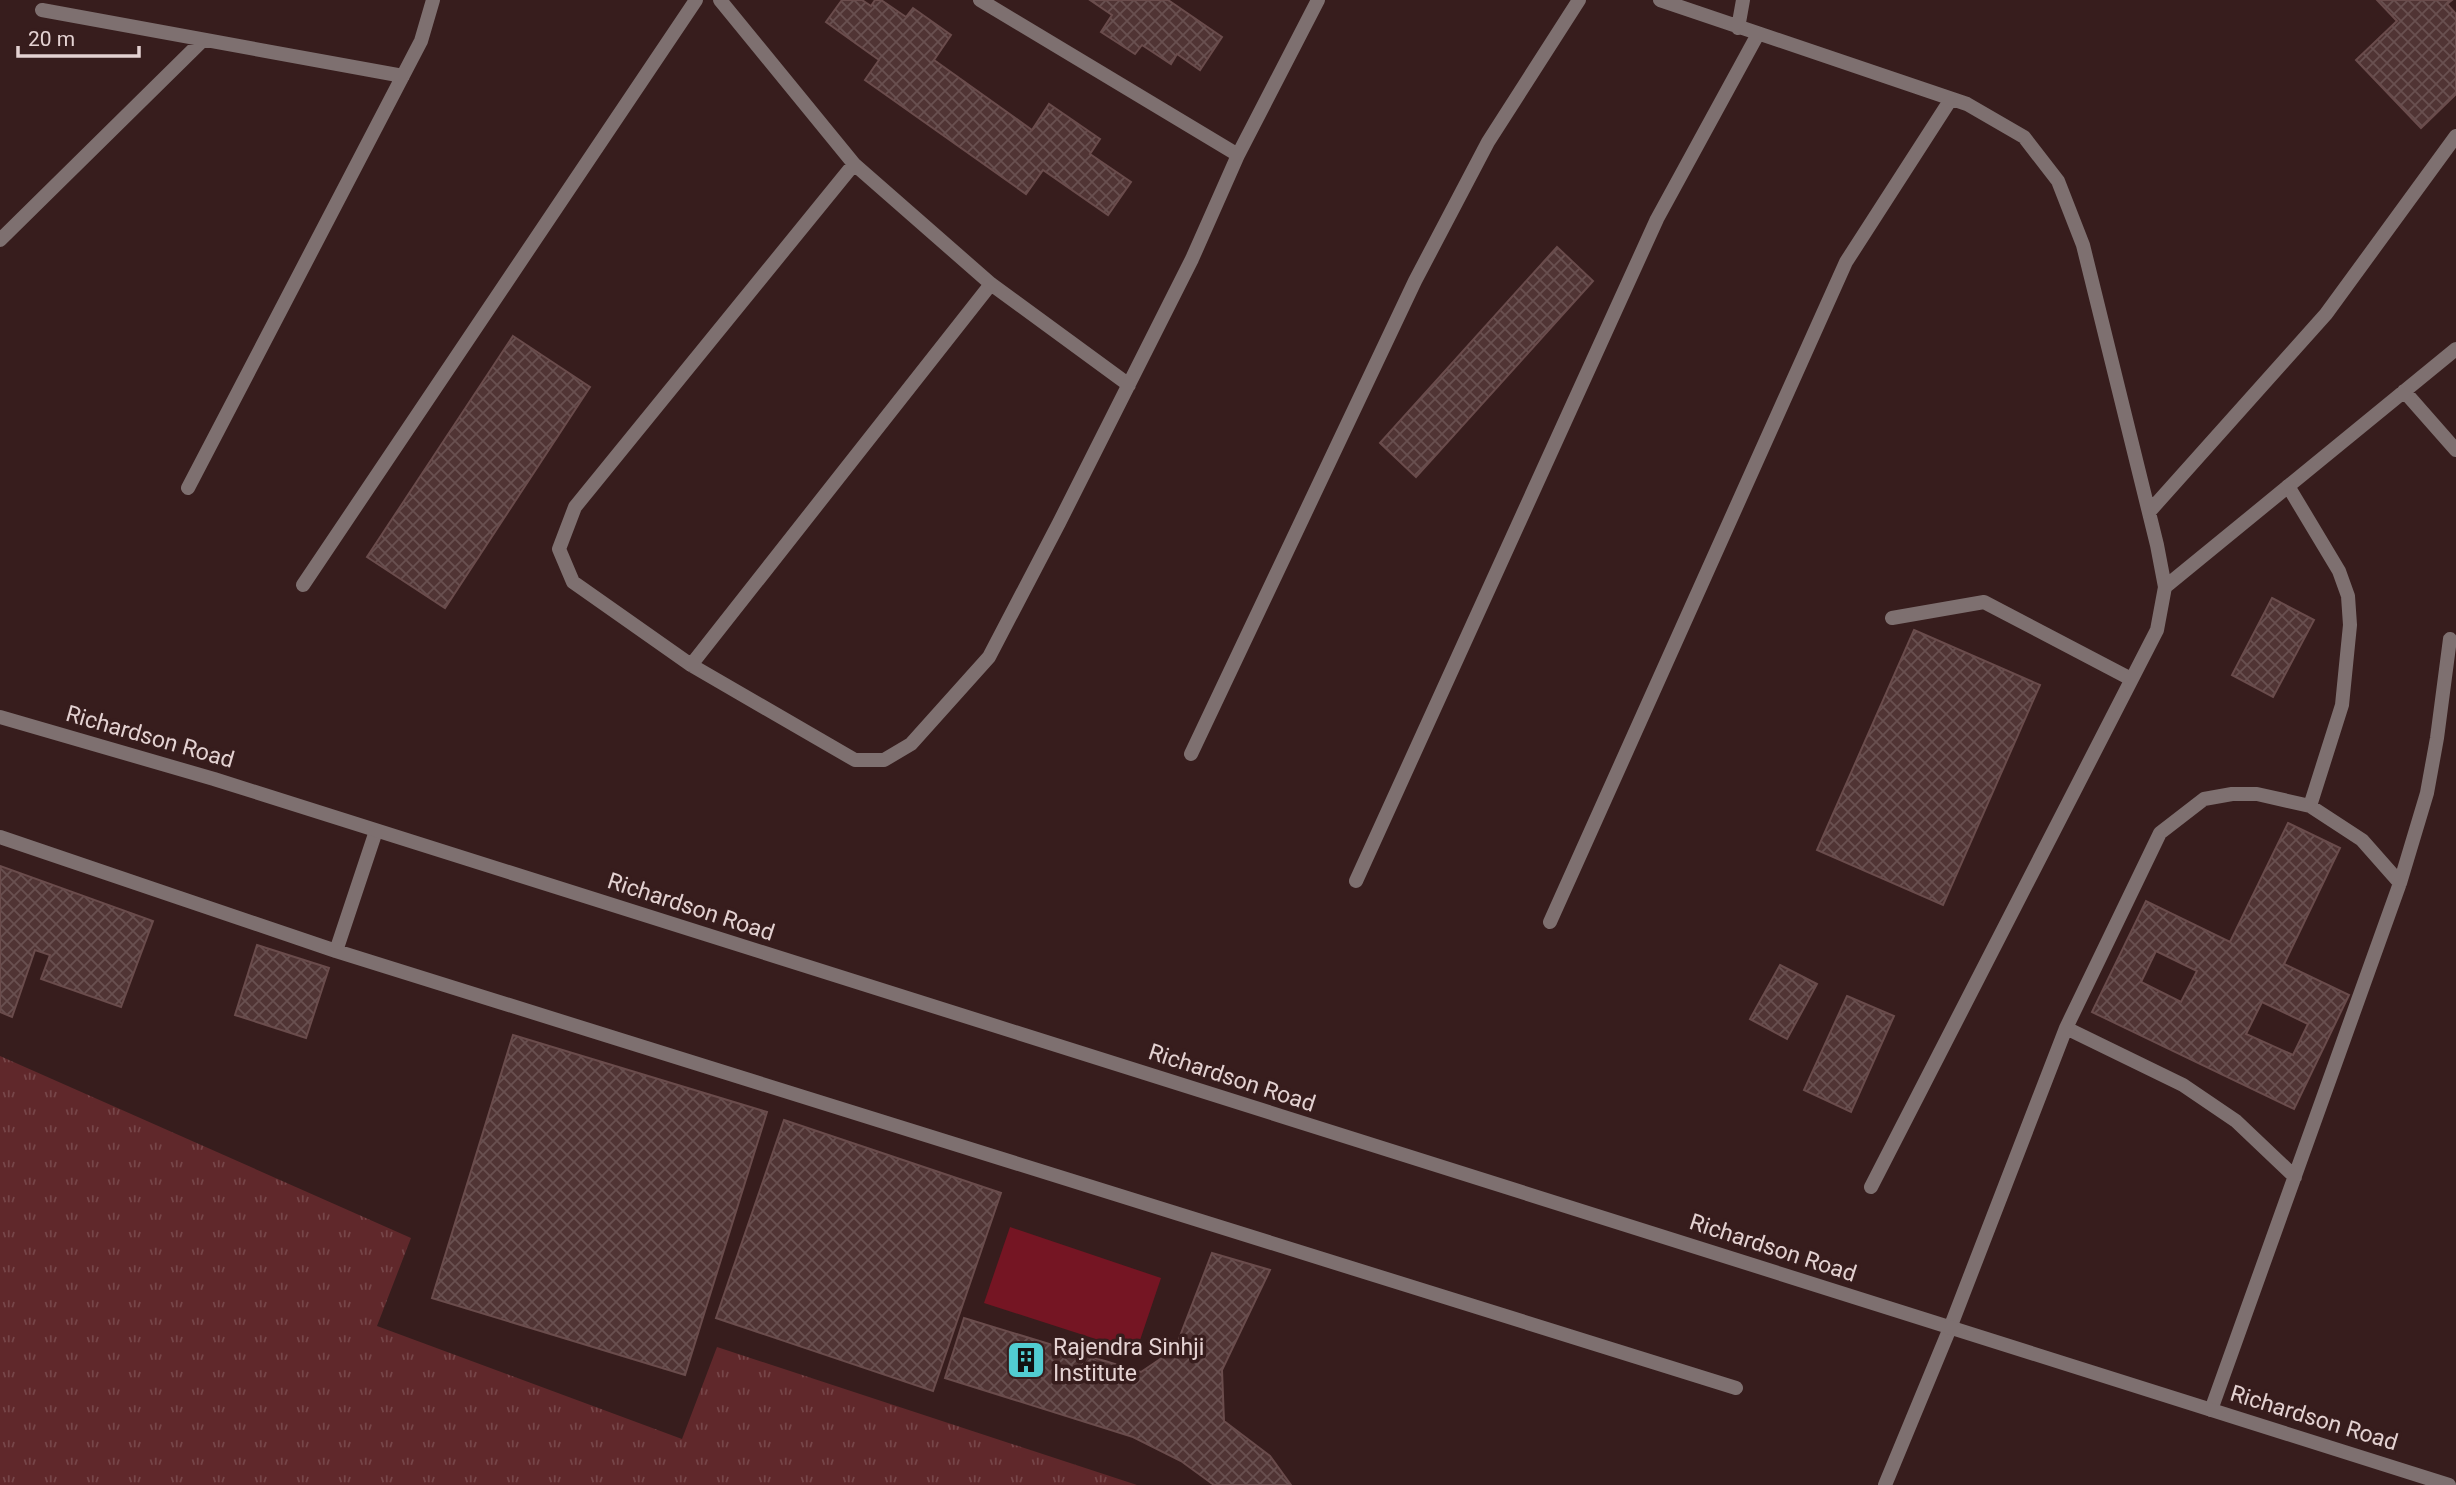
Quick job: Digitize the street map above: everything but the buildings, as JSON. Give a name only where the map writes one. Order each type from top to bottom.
[{"type":"street","points":[[188,488],[421,41],[433,0]]},
{"type":"street","points":[[303,585],[696,0]]},
{"type":"street","points":[[720,0],[855,164],[991,284],[1129,385]]},
{"type":"street","points":[[980,0],[1238,155]]},
{"type":"street","points":[[855,164],[575,507],[559,549],[573,582],[691,665],[855,760],[884,760],[911,744],[989,657],[1129,385],[1192,259],[1238,155],[1318,0]]},
{"type":"street","points":[[1191,754],[1415,281],[1488,142],[1579,0]]},
{"type":"street","points":[[1660,0],[1967,104],[2024,137],[2058,181],[2083,245],[2165,587],[2157,630],[1871,1187]]},
{"type":"street","points":[[1738,28],[1742,0]]},
{"type":"street","points":[[42,10],[403,76]]},
{"type":"street","points":[[1356,881],[1657,219],[1758,34]]},
{"type":"street","points":[[0,240],[203,40]]},
{"type":"street","points":[[1550,922],[1846,262],[1951,99]]},
{"type":"street","points":[[2149,512],[2326,314],[2456,136]]},
{"type":"street","points":[[691,665],[991,284]]},
{"type":"street","points":[[2165,587],[2456,349]]},
{"type":"street","points":[[2404,391],[2456,450]]},
{"type":"street","points":[[2288,486],[2339,571],[2348,596],[2350,625],[2342,705],[2310,806]]},
{"type":"street","points":[[1892,618],[1984,602],[2131,679]]},
{"type":"street","points":[[2211,1410],[2400,883],[2427,793],[2450,639]]},
{"type":"street","name":"Richardson Road","points":[[0,718],[214,779],[2449,1485]]},
{"type":"street","points":[[1885,1485],[1950,1328],[2066,1028],[2160,833],[2204,799],[2231,794],[2257,794],[2310,806],[2362,840],[2400,883]]},
{"type":"street","points":[[336,951],[376,831]]},
{"type":"street","points":[[0,837],[336,951],[1736,1388]]},
{"type":"street","points":[[2066,1028],[2183,1085],[2236,1121],[2295,1177]]},
{"type":"green space","points":[[0,1056],[411,1238],[377,1326],[682,1439],[717,1347],[1137,1485],[0,1485]]},
{"type":"shaded area","points":[[1010,1227],[1161,1278],[1136,1352],[984,1303]]},
{"type":"place","name":"Rajendra Sinhji Institute","points":[[1026,1360]]}]
